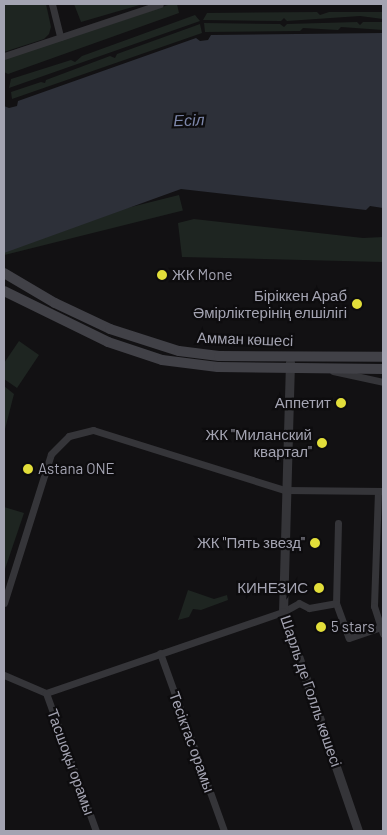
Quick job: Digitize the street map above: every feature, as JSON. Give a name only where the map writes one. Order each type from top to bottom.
[{"type":"main road","name":"Амман көшесі","points":[[4,273],[54,303],[110,329],[179,351],[219,356],[383,357]]},
{"type":"main road","name":"Амман көшесі","points":[[4,291],[35,309],[108,342],[162,360],[218,368],[383,369]]},
{"type":"street","points":[[52,4],[60,37]]},
{"type":"street","points":[[4,56],[160,4]]},
{"type":"street","name":"Шарль де Голль көшесі","points":[[291,356],[285,490],[283,612],[358,831]]},
{"type":"street","name":"Амман көшесі","points":[[320,368],[383,382]]},
{"type":"street","points":[[4,603],[51,454],[69,436],[93,430],[285,490],[381,491],[374,606],[382,630],[349,638],[336,603],[338,523]]},
{"type":"street","points":[[4,675],[46,693],[283,612],[299,602],[309,608],[336,603]]},
{"type":"street","name":"Тесіктас орамы","points":[[160,653],[224,831]]},
{"type":"street","name":"Тасшоқы орамы","points":[[46,693],[96,831]]},
{"type":"shaded area","points":[[4,4],[46,4],[51,27],[49,34],[44,39],[4,52]]},
{"type":"shaded area","points":[[74,4],[143,4],[81,22]]},
{"type":"shaded area","points":[[171,4],[177,4],[179,13],[8,74],[4,72],[4,59]]},
{"type":"shaded area","points":[[317,12],[320,15],[329,12],[383,12],[383,19],[360,16],[287,21],[284,18],[281,21],[203,20],[207,13]]},
{"type":"shaded area","points":[[195,15],[200,21],[9,88],[11,79],[71,60],[75,62],[82,56]]},
{"type":"shaded area","points":[[357,22],[360,25],[363,22],[383,22],[383,30],[341,27],[338,30],[303,28],[300,31],[205,32],[204,23],[280,24],[284,27],[287,24]]},
{"type":"shaded area","points":[[200,24],[202,33],[12,99],[11,92],[41,82],[45,83],[46,80],[110,56],[115,58],[117,54]]},
{"type":"shaded area","points":[[179,195],[183,211],[4,255],[4,239]]},
{"type":"shaded area","points":[[194,219],[363,238],[383,237],[383,262],[182,257],[178,223]]},
{"type":"shaded area","points":[[19,341],[39,355],[17,388],[4,379],[4,363]]},
{"type":"shaded area","points":[[4,386],[14,394],[4,433]]},
{"type":"shaded area","points":[[4,507],[24,513],[4,572]]},
{"type":"shaded area","points":[[188,590],[214,599],[227,595],[228,600],[201,610],[193,609],[189,617],[178,620]]},
{"type":"water","name":"Есіл","points":[[383,33],[383,208],[370,206],[366,210],[181,189],[4,253],[4,106],[9,108],[17,106],[18,101],[196,38],[200,41],[208,40],[211,35]]},
{"type":"place","name":"ЖК Mone","points":[[162,275]]},
{"type":"place","name":"Біріккен Араб Әмірліктерінің елшілігі","points":[[357,304]]},
{"type":"place","name":"Аппетит","points":[[341,403]]},
{"type":"place","name":"ЖК \"Миланский квартал\"","points":[[322,443]]},
{"type":"place","name":"Astana ONE","points":[[28,469]]},
{"type":"place","name":"ЖК \"Пять звезд\"","points":[[315,543]]},
{"type":"place","name":"КИНЕЗИС","points":[[319,588]]},
{"type":"place","name":"5 stars","points":[[321,627]]}]
